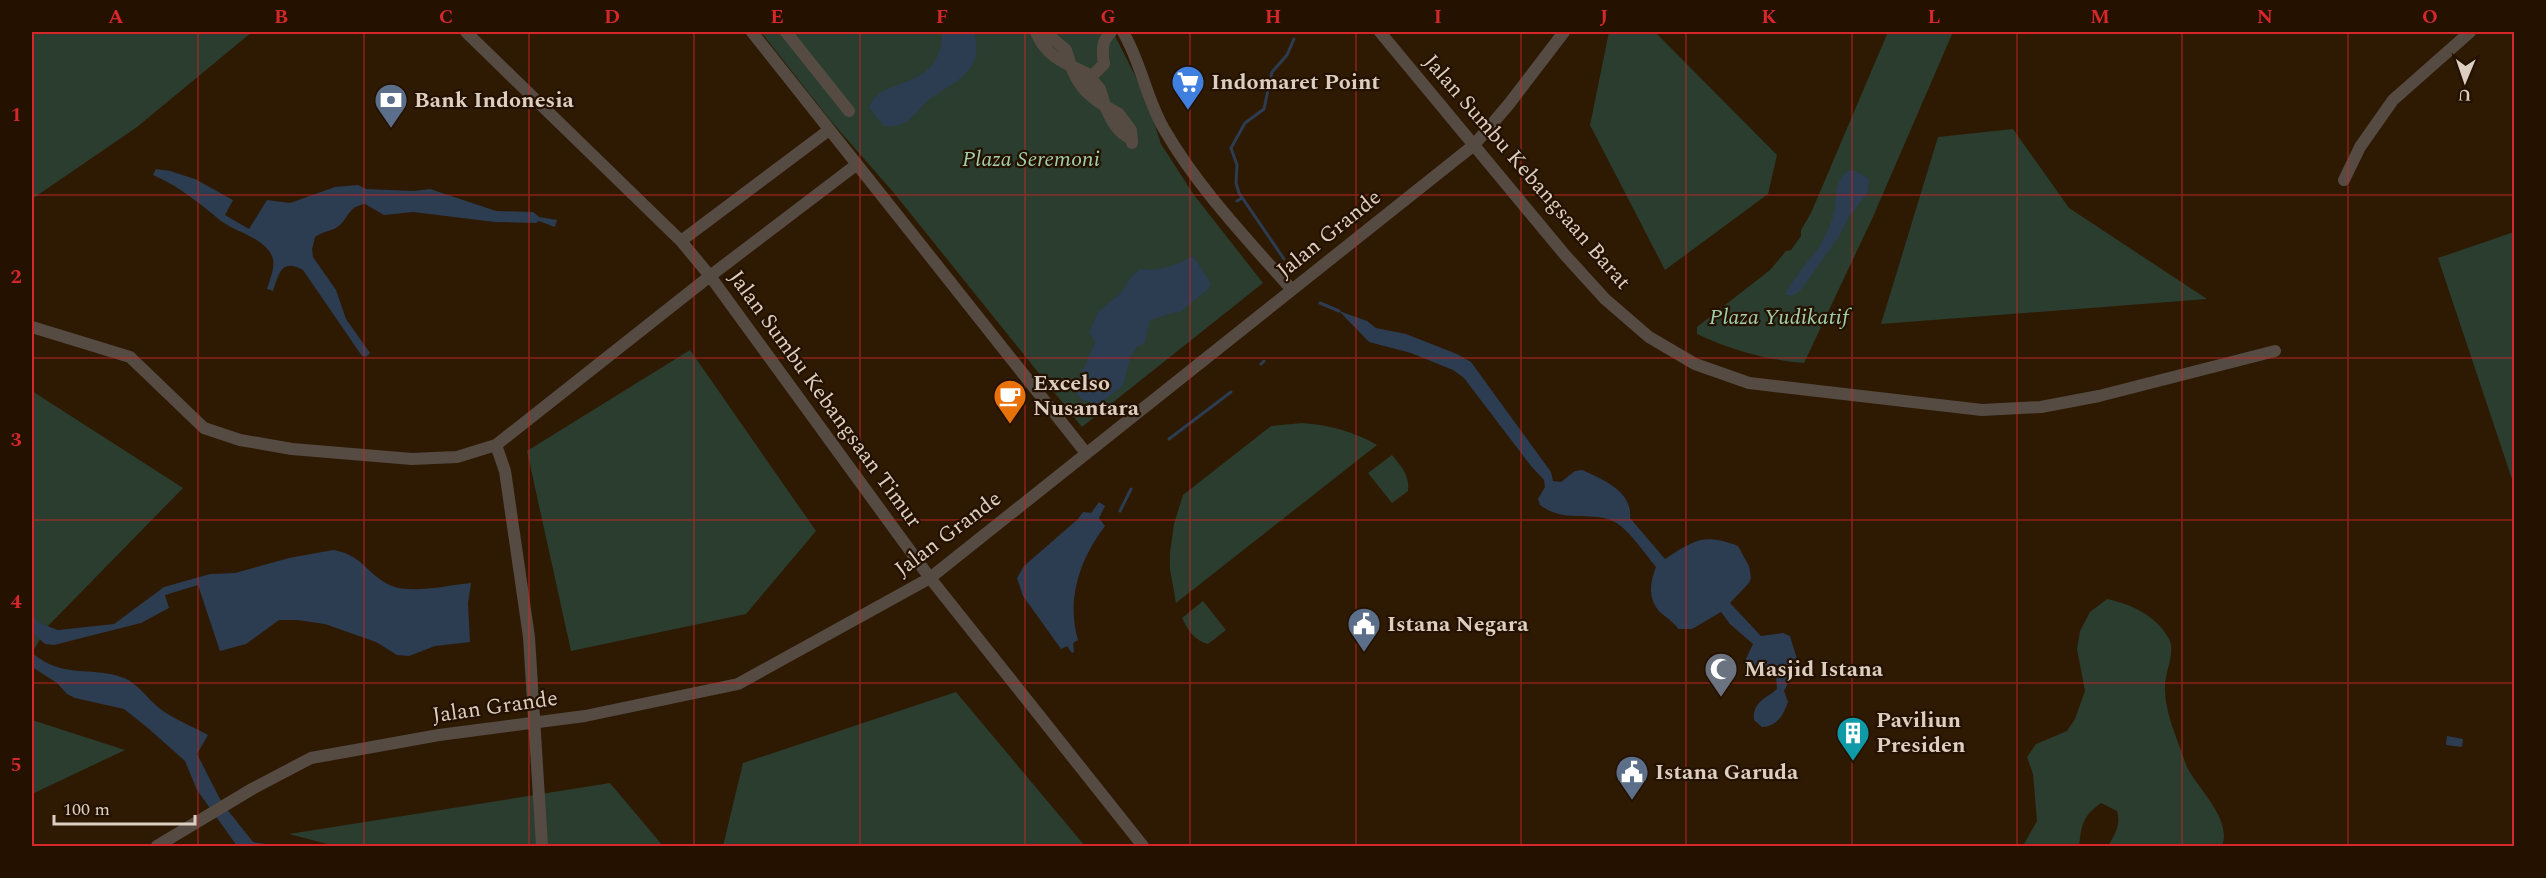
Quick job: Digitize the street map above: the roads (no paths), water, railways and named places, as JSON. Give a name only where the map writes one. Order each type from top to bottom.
[{"type":"street","name":"Jalan Sumbu Kebangsaan Timur","points":[[466,32],[681,241],[710,276],[930,578],[1143,846]]},
{"type":"street","points":[[752,32],[1086,453]]},
{"type":"street","points":[[786,32],[849,111]]},
{"type":"street","points":[[1031,32],[1055,59],[1090,78],[1100,89],[1110,119],[1122,135],[1132,141]]},
{"type":"street","points":[[1045,32],[1066,50],[1076,81],[1089,96],[1106,106]]},
{"type":"street","points":[[1090,78],[1104,64],[1102,47],[1104,38],[1111,32]]},
{"type":"street","points":[[1123,32],[1142,74],[1149,101],[1174,146],[1218,205],[1292,290]]},
{"type":"street","name":"Jalan Sumbu Kebangsaan Barat","points":[[1380,32],[1565,255],[1605,299],[1640,329],[1695,364],[1749,383],[1982,410],[2041,407],[2099,396],[2275,351]]},
{"type":"street","name":"Jalan Grande","points":[[157,846],[252,789],[311,758],[439,735],[585,716],[738,684],[930,578],[1474,145],[1509,104],[1564,32]]},
{"type":"street","points":[[2344,180],[2360,147],[2393,100],[2470,32]]},
{"type":"street","points":[[681,241],[830,130]]},
{"type":"street","points":[[32,327],[130,357],[204,428],[240,440],[292,449],[412,459],[457,457],[496,445],[710,276],[856,165]]},
{"type":"street","points":[[496,445],[505,471],[529,638],[542,846]]},
{"type":"water","points":[[942,32],[974,32],[976,55],[973,64],[968,72],[927,101],[907,121],[894,126],[884,126],[869,108],[875,98],[885,90],[921,74],[932,65],[939,52]]},
{"type":"water","points":[[156,169],[195,179],[233,200],[225,215],[249,229],[267,200],[290,203],[335,187],[358,185],[366,189],[414,191],[430,189],[496,211],[533,212],[539,217],[557,220],[555,227],[539,221],[536,223],[495,222],[413,212],[384,215],[365,204],[354,208],[339,226],[315,237],[312,249],[313,257],[336,290],[346,319],[370,353],[366,357],[362,356],[303,270],[290,266],[285,267],[279,274],[273,291],[267,289],[273,258],[267,248],[255,239],[227,225],[197,201],[153,175]]},
{"type":"water","points":[[1849,170],[1856,171],[1869,179],[1867,194],[1849,217],[1838,238],[1801,290],[1792,296],[1786,295],[1824,238],[1833,216],[1839,182]]},
{"type":"water","points":[[1193,256],[1211,283],[1208,289],[1180,312],[1150,320],[1145,343],[1137,347],[1130,358],[1123,386],[1099,404],[1081,398],[1077,390],[1095,342],[1089,332],[1098,312],[1121,293],[1130,278],[1140,269],[1153,270],[1167,267]]},
{"type":"water","points":[[1339,311],[1367,321],[1376,328],[1406,334],[1457,354],[1471,362],[1551,472],[1553,481],[1561,482],[1575,471],[1582,470],[1607,482],[1622,494],[1630,509],[1630,518],[1665,559],[1700,540],[1716,540],[1738,546],[1749,566],[1751,578],[1730,603],[1761,636],[1783,633],[1790,636],[1797,659],[1796,669],[1787,676],[1788,683],[1784,691],[1788,702],[1779,719],[1772,725],[1762,727],[1754,720],[1755,709],[1777,689],[1776,676],[1757,676],[1748,673],[1744,663],[1753,644],[1730,624],[1721,612],[1692,629],[1678,629],[1653,602],[1651,584],[1656,567],[1637,543],[1615,522],[1597,517],[1559,514],[1540,505],[1538,499],[1545,487],[1544,480],[1464,378],[1453,370],[1411,353],[1369,342]]},
{"type":"water","points":[[1099,502],[1105,506],[1099,518],[1105,526],[1082,566],[1078,580],[1074,610],[1078,640],[1073,643],[1074,652],[1072,653],[1067,646],[1061,649],[1023,596],[1017,578],[1024,566],[1083,512],[1091,513]]},
{"type":"water","points":[[333,550],[351,556],[384,582],[400,588],[420,589],[471,583],[468,603],[470,642],[435,646],[409,656],[397,655],[376,642],[325,624],[279,620],[246,644],[220,651],[198,585],[165,595],[169,608],[141,623],[54,645],[45,644],[32,632],[32,614],[39,623],[58,630],[114,624],[164,587],[210,574],[235,573],[289,558]]},
{"type":"water","points":[[32,653],[44,661],[66,669],[100,672],[124,678],[164,712],[208,735],[197,754],[222,803],[253,842],[279,846],[237,846],[197,790],[185,761],[124,709],[75,698],[67,694],[57,683],[32,667]]},
{"type":"water","points":[[2447,736],[2463,739],[2462,747],[2446,745]]},
{"type":"waterway","points":[[1284,259],[1239,193],[1236,183],[1237,165],[1231,148],[1245,123],[1264,109],[1272,72],[1287,55],[1294,39]]},
{"type":"waterway","points":[[1237,201],[1242,198]]},
{"type":"waterway","points":[[1320,303],[1339,311]]},
{"type":"waterway","points":[[1261,364],[1264,361]]},
{"type":"waterway","points":[[1169,439],[1231,392]]},
{"type":"waterway","points":[[1120,511],[1131,489]]},
{"type":"place","name":"Indomaret Point","points":[[1188,111]]},
{"type":"place","name":"Bank Indonesia","points":[[391,129]]},
{"type":"place","name":"Excelso Nusantara","points":[[1010,425]]},
{"type":"place","name":"Istana Negara","points":[[1364,653]]},
{"type":"place","name":"Masjid Istana","points":[[1721,698]]},
{"type":"place","name":"Paviliun Presiden","points":[[1853,762]]},
{"type":"place","name":"Istana Garuda","points":[[1632,801]]},
{"type":"park label","name":"Plaza Seremoni","points":[[1031,159]]},
{"type":"park label","name":"Plaza Yudikatif","points":[[1779,317]]}]
